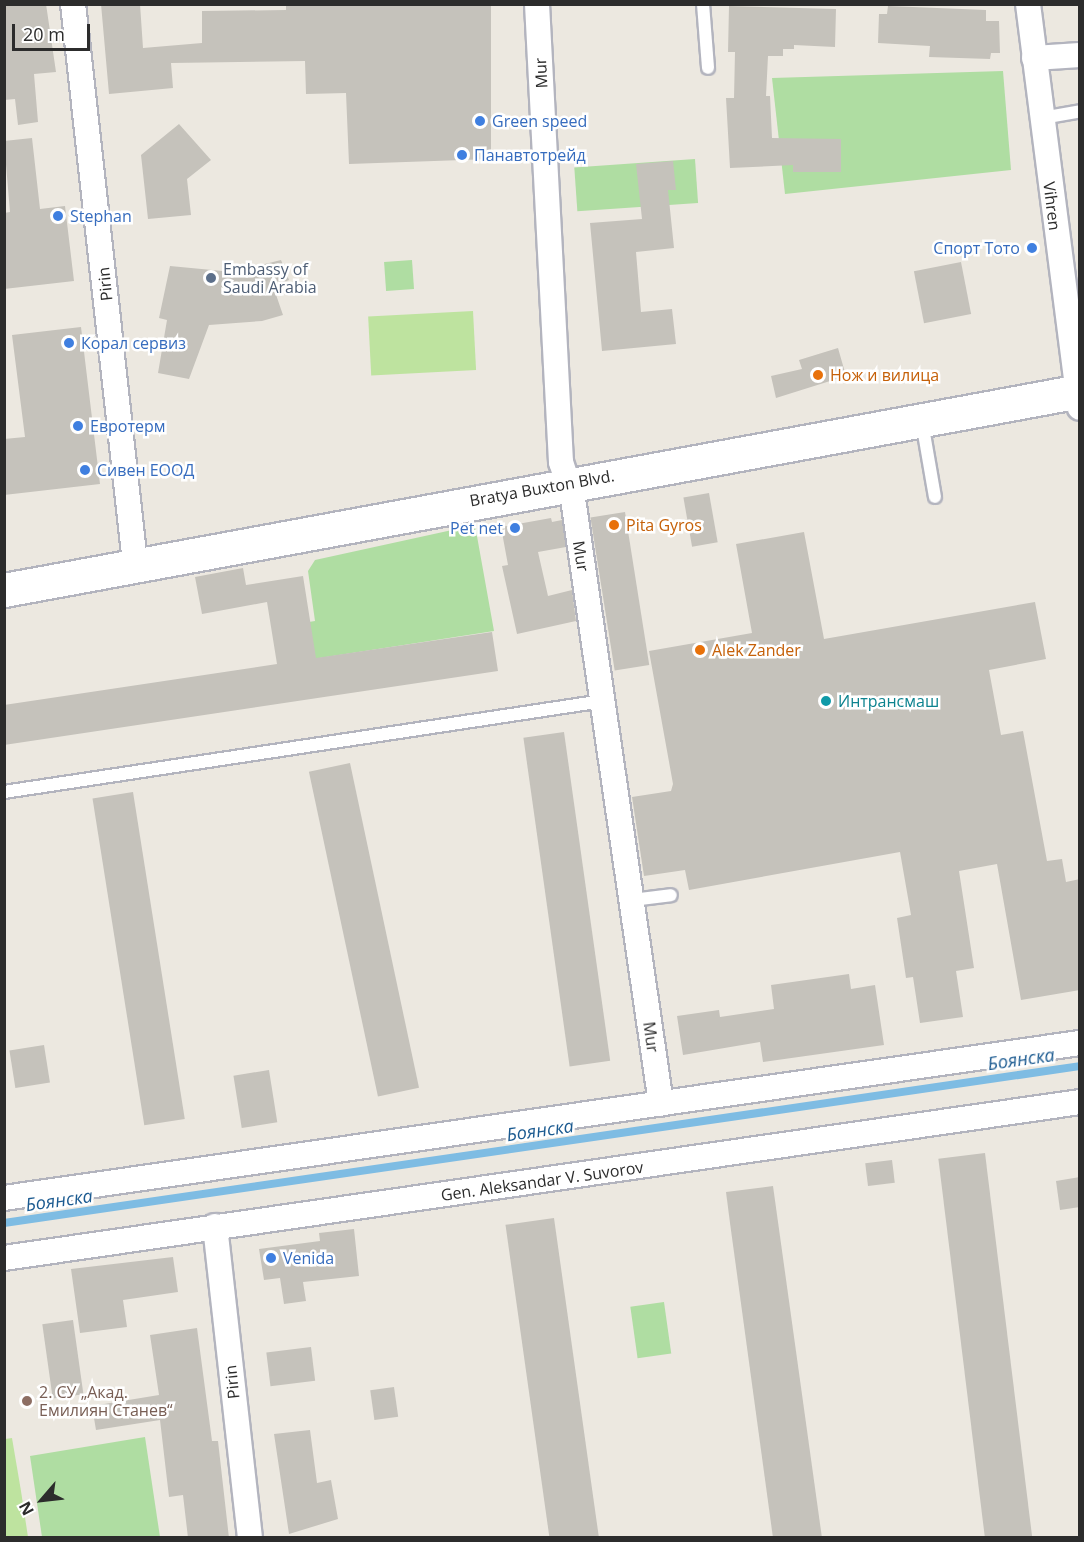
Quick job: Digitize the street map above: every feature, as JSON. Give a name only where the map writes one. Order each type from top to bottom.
[{"type":"street","name":"Pirin","points":[[73,4],[135,563]]},
{"type":"street","name":"Mur","points":[[537,4],[561,462],[568,483],[603,701],[661,1104]]},
{"type":"street","name":"Vihren","points":[[1028,4],[1078,397]]},
{"type":"street","points":[[1034,58],[1080,55]]},
{"type":"street","name":"Bratya Buxton Blvd.","points":[[4,590],[135,563],[922,418],[1078,397]]},
{"type":"street","points":[[4,1198],[1080,1043]]},
{"type":"street","name":"Gen. Aleksandar V. Suvorov","points":[[4,1258],[1080,1102]]},
{"type":"street","name":"Pirin","points":[[215,1226],[250,1538]]},
{"type":"lane","points":[[703,4],[708,68]]},
{"type":"lane","points":[[1042,118],[1080,111]]},
{"type":"lane","points":[[922,418],[935,497]]},
{"type":"lane","points":[[4,792],[603,701]]},
{"type":"lane","points":[[632,900],[670,896]]},
{"type":"green space","points":[[1003,71],[1011,170],[785,194],[772,78]]},
{"type":"green space","points":[[695,159],[698,203],[577,211],[574,167]]},
{"type":"green space","points":[[412,260],[414,289],[386,291],[384,262]]},
{"type":"green space","points":[[473,311],[476,370],[371,375],[368,316]]},
{"type":"green space","points":[[475,525],[494,631],[281,664],[272,628],[315,621],[308,571],[315,560]]},
{"type":"green space","points":[[664,1302],[671,1353],[638,1358],[630,1307]]},
{"type":"green space","points":[[145,1437],[160,1537],[42,1537],[30,1456]]},
{"type":"green space","points":[[12,1438],[28,1537],[5,1537],[5,1439]]},
{"type":"building","points":[[4,4],[46,4],[56,72],[34,74],[38,122],[18,125],[15,99],[4,100]]},
{"type":"building","points":[[101,4],[140,4],[143,48],[202,43],[202,11],[286,10],[286,4],[491,4],[491,159],[349,164],[346,93],[306,94],[305,61],[171,63],[173,88],[109,94]]},
{"type":"building","points":[[729,6],[836,9],[835,47],[794,45],[794,49],[783,49],[783,56],[768,56],[766,96],[770,96],[772,138],[841,139],[841,172],[793,172],[793,165],[730,168],[726,98],[734,98],[735,52],[728,52]]},
{"type":"building","points":[[888,6],[986,10],[986,21],[999,21],[1000,53],[991,53],[990,59],[929,57],[930,46],[878,43],[879,14],[887,14]]},
{"type":"building","points":[[179,124],[211,160],[187,179],[191,215],[148,219],[141,155]]},
{"type":"building","points":[[32,138],[40,209],[65,206],[74,281],[4,289],[4,213],[10,212],[4,141]]},
{"type":"building","points":[[673,161],[676,190],[668,190],[674,248],[636,252],[641,312],[672,309],[676,344],[602,351],[590,223],[642,219],[636,164]]},
{"type":"building","points":[[281,260],[289,280],[273,286],[283,315],[262,321],[209,325],[189,379],[158,373],[167,320],[159,318],[170,266],[233,272]]},
{"type":"building","points":[[961,262],[971,314],[924,323],[914,271]]},
{"type":"building","points":[[81,327],[100,484],[4,495],[4,439],[25,437],[12,335]]},
{"type":"building","points":[[838,348],[846,376],[776,398],[771,376],[802,369],[799,360]]},
{"type":"building","points":[[709,493],[718,542],[692,547],[683,498]]},
{"type":"building","points":[[625,512],[649,665],[615,671],[590,517]]},
{"type":"building","points":[[551,518],[552,522],[562,520],[566,547],[538,552],[548,596],[572,590],[576,621],[517,634],[502,566],[508,565],[501,527]]},
{"type":"building","name":"Интрансмаш","points":[[804,532],[824,639],[1035,602],[1046,659],[989,670],[1001,735],[1023,731],[1047,861],[1062,859],[1066,882],[1080,879],[1080,990],[1021,1000],[997,864],[959,871],[974,968],[956,971],[963,1017],[920,1023],[913,977],[906,978],[897,918],[911,915],[900,852],[689,890],[685,870],[644,876],[632,797],[671,791],[673,784],[649,651],[752,633],[736,544]]},
{"type":"building","points":[[243,568],[246,585],[303,576],[316,658],[492,632],[498,671],[4,745],[4,705],[277,664],[267,602],[202,614],[195,577]]},
{"type":"building","points":[[564,732],[610,1061],[570,1066],[523,738]]},
{"type":"building","points":[[350,763],[419,1088],[378,1096],[309,772]]},
{"type":"building","points":[[133,792],[185,1119],[144,1125],[93,798]]},
{"type":"building","points":[[849,974],[851,989],[875,985],[884,1045],[763,1062],[760,1042],[683,1055],[677,1016],[719,1010],[720,1017],[774,1009],[771,985]]},
{"type":"building","points":[[44,1045],[50,1083],[15,1088],[9,1050]]},
{"type":"building","points":[[269,1070],[277,1122],[242,1128],[233,1076]]},
{"type":"building","points":[[985,1153],[1032,1538],[985,1538],[938,1159]]},
{"type":"building","points":[[892,1160],[895,1183],[868,1186],[865,1163]]},
{"type":"building","points":[[1080,1177],[1080,1207],[1060,1210],[1056,1181]]},
{"type":"building","points":[[773,1186],[822,1538],[773,1538],[726,1192]]},
{"type":"building","points":[[554,1218],[599,1538],[549,1538],[505,1225]]},
{"type":"building","points":[[354,1229],[359,1276],[303,1282],[306,1301],[284,1304],[280,1278],[264,1280],[259,1249],[320,1241],[319,1233]]},
{"type":"building","points":[[173,1257],[178,1292],[123,1300],[127,1327],[80,1333],[71,1269]]},
{"type":"building","points":[[73,1320],[83,1394],[53,1399],[42,1324]]},
{"type":"building","points":[[197,1328],[212,1441],[218,1441],[229,1538],[188,1538],[183,1495],[169,1497],[160,1420],[96,1430],[92,1406],[159,1395],[150,1335]]},
{"type":"building","points":[[311,1347],[315,1381],[270,1386],[266,1352]]},
{"type":"building","points":[[394,1387],[398,1417],[374,1420],[370,1390]]},
{"type":"building","points":[[310,1430],[317,1483],[331,1480],[338,1519],[289,1534],[274,1434]]},
{"type":"waterway","name":"Боянска","points":[[4,1223],[1080,1066]]},
{"type":"place","name":"Green speed","points":[[480,121]]},
{"type":"place","name":"Панавтотрейд","points":[[462,155]]},
{"type":"place","name":"Stephan","points":[[58,216]]},
{"type":"place","name":"Спорт Тото","points":[[1032,248]]},
{"type":"place","name":"Embassy of Saudi Arabia","points":[[211,278]]},
{"type":"place","name":"Корал сервиз","points":[[69,343]]},
{"type":"place","name":"Нож и вилица","points":[[818,375]]},
{"type":"place","name":"Евротерм","points":[[78,426]]},
{"type":"place","name":"Сивен ЕООД","points":[[85,470]]},
{"type":"place","name":"Pita Gyros","points":[[614,525]]},
{"type":"place","name":"Pet net","points":[[515,528]]},
{"type":"place","name":"Alek Zander","points":[[700,650]]},
{"type":"place","name":"Интрансмаш","points":[[826,701]]},
{"type":"place","name":"Venida","points":[[271,1258]]},
{"type":"place","name":"2. СУ „Акад. Емилиян Станев“","points":[[27,1401]]}]
